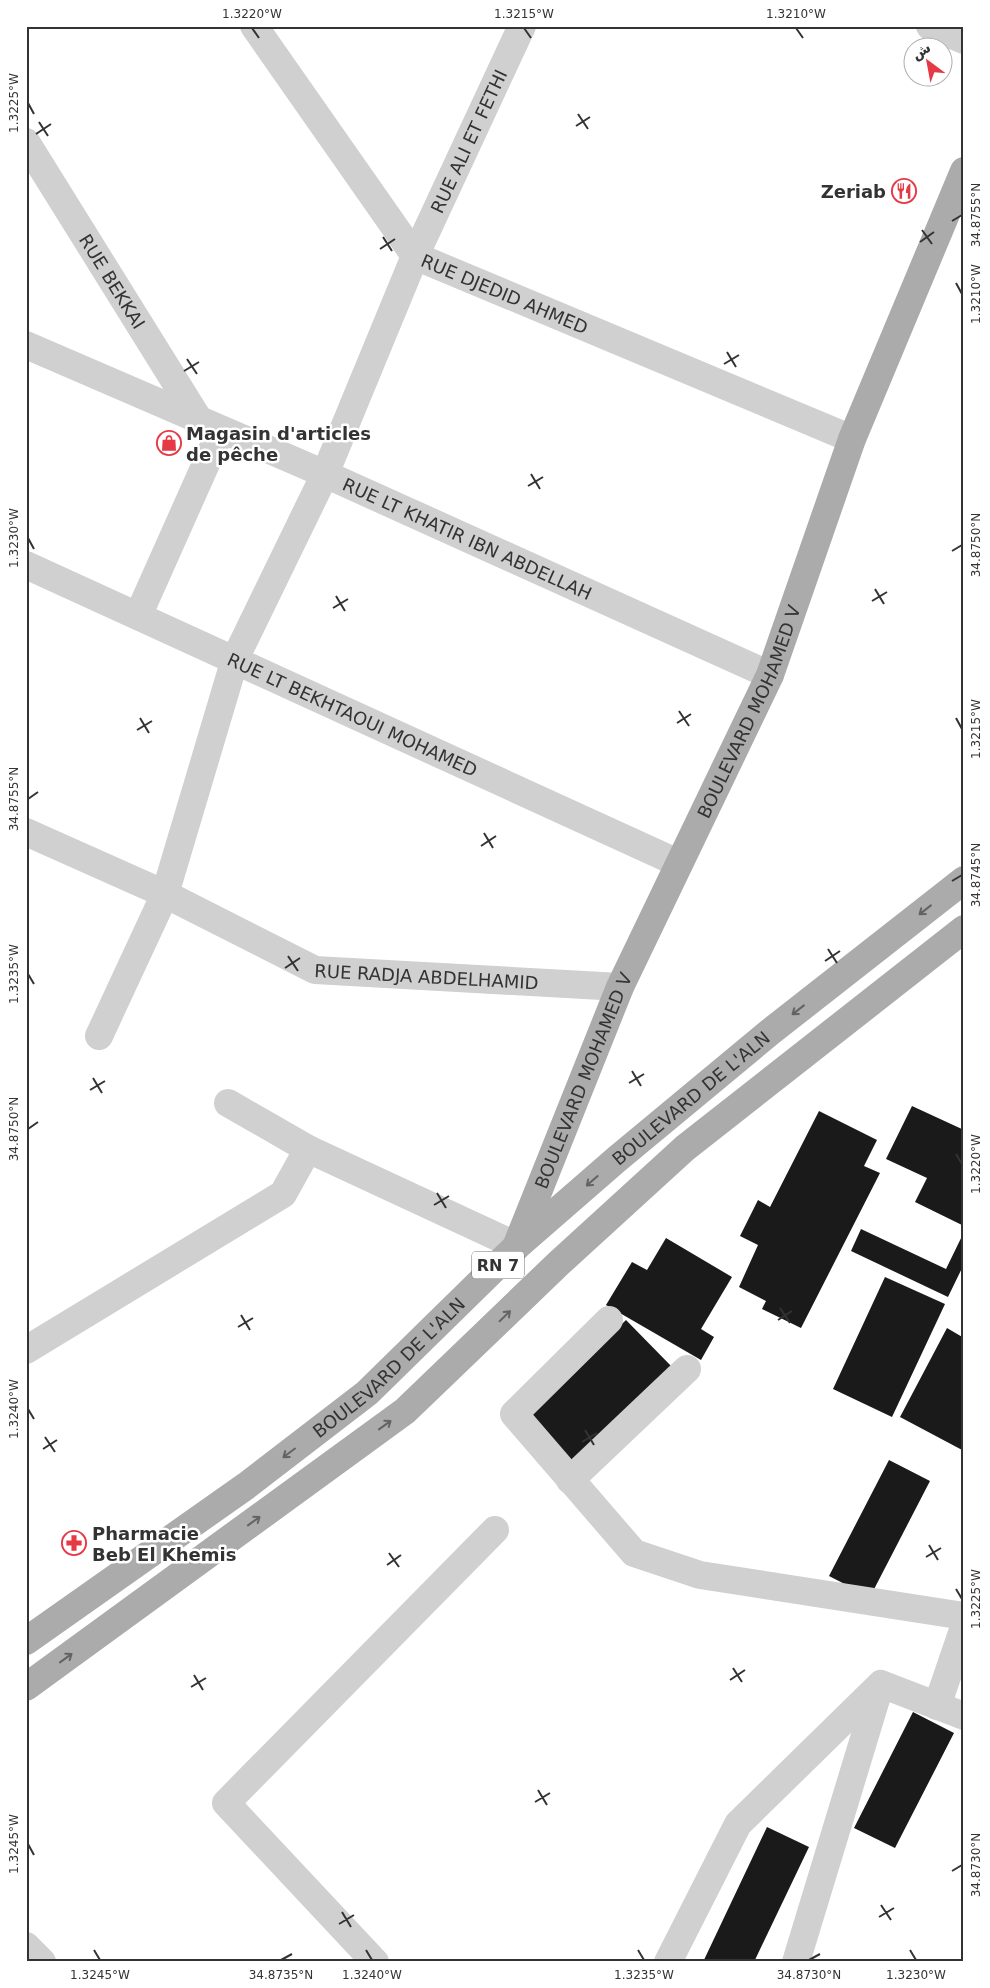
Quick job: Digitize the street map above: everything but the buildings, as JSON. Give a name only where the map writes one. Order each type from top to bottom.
[{"type":"main road","name":"BOULEVARD MOHAMED V","points":[[517,1246],[620,987],[770,675],[852,439],[964,171]]},
{"type":"main road","name":"BOULEVARD DE L'ALN","points":[[26,1641],[246,1486],[367,1393],[517,1246],[617,1159],[770,1032],[964,880]]},
{"type":"main road","name":"BOULEVARD DE L'ALN","points":[[26,1687],[405,1411],[559,1263],[685,1148],[964,928]]},
{"type":"street","name":"RUE DJEDID AHMED","points":[[254,26],[415,256],[852,439]]},
{"type":"street","name":"RUE ALI ET FETHI","points":[[99,1036],[165,894],[235,659],[324,474],[415,256],[522,26]]},
{"type":"street","points":[[930,26],[964,40]]},
{"type":"street","name":"RUE BEKKAI","points":[[26,142],[210,425]]},
{"type":"street","name":"RUE LT KHATIR IBN ABDELLAH","points":[[26,345],[324,474],[770,675]]},
{"type":"street","points":[[138,616],[210,425]]},
{"type":"street","name":"RUE LT BEKHTAOUI MOHAMED","points":[[26,565],[678,863]]},
{"type":"street","name":"RUE RADJA ABDELHAMID","points":[[26,832],[165,894],[315,970],[620,987]]},
{"type":"street","points":[[228,1104],[308,1149],[517,1246]]},
{"type":"street","points":[[26,1350],[283,1194],[308,1149]]},
{"type":"street","points":[[609,1320],[514,1414],[634,1553],[700,1575],[964,1616]]},
{"type":"street","points":[[570,1480],[687,1369]]},
{"type":"street","points":[[376,1962],[226,1803],[496,1530]]},
{"type":"street","points":[[937,1706],[964,1627]]},
{"type":"street","points":[[881,1684],[964,1716]]},
{"type":"street","points":[[668,1962],[738,1824],[881,1684]]},
{"type":"street","points":[[796,1962],[881,1684]]},
{"type":"street","points":[[26,1946],[42,1962]]},
{"type":"place","name":"Zeriab","points":[[904,191]]},
{"type":"place","name":"Magasin d'articles de pêche","points":[[169,443]]},
{"type":"place","name":"Pharmacie Beb El Khemis","points":[[74,1543]]}]
